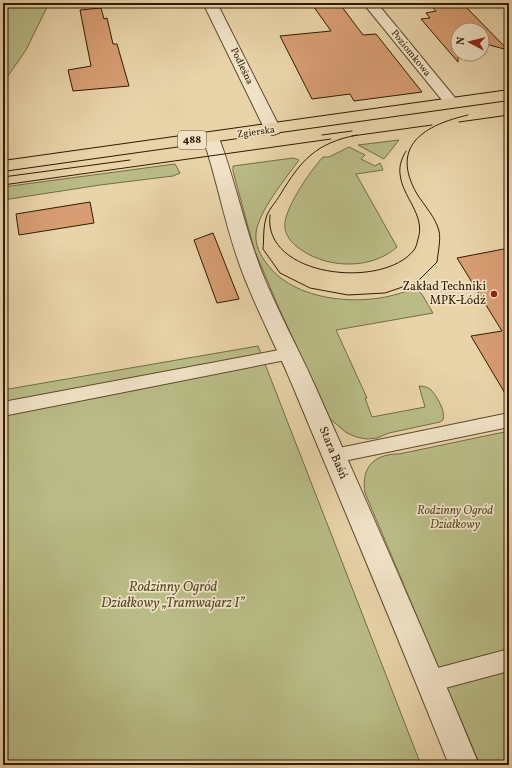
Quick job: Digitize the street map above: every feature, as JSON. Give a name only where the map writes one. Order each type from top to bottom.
[{"type":"main road","name":"Zgierska","points":[[3,166],[273,130],[452,102],[509,95]]},
{"type":"street","name":"Podleśna","points":[[210,3],[273,130]]},
{"type":"street","name":"Poziomkowa","points":[[370,3],[452,102]]},
{"type":"street","name":"Stara Baśń","points":[[211,138],[224,175],[249,264],[334,456],[430,681],[464,765]]},
{"type":"lane","points":[[3,410],[290,354]]},
{"type":"lane","points":[[334,456],[509,420]]},
{"type":"lane","points":[[430,681],[509,660]]},
{"type":"green space","points":[[3,3],[49,3],[26,50],[3,83]]},
{"type":"green space","points":[[399,140],[384,159],[358,145]]},
{"type":"green space","points":[[349,147],[365,155],[361,159],[375,166],[380,163],[383,170],[356,174],[397,247],[376,259],[364,263],[351,264],[326,261],[303,251],[289,238],[285,228],[285,221],[288,212],[298,191],[318,163],[323,157],[329,157]]},
{"type":"green space","points":[[293,158],[299,160],[273,195],[258,225],[256,242],[258,250],[267,264],[280,278],[297,288],[316,295],[337,299],[358,300],[399,294],[416,287],[433,313],[336,330],[367,398],[365,398],[372,417],[425,407],[419,386],[421,386],[430,389],[438,400],[444,417],[440,422],[389,433],[377,438],[367,439],[356,437],[347,433],[330,419],[278,306],[254,249],[233,171],[233,166]]},
{"type":"green space","points":[[175,164],[180,173],[173,176],[100,185],[3,200],[3,187]]},
{"type":"green space","name":"Rodzinny Ogród Działkowy „Tramwajarz I”","points":[[258,346],[421,765],[3,765],[3,390]]},
{"type":"green space","name":"Rodzinny Ogród Działkowy","points":[[509,431],[509,765],[480,765],[365,493],[364,484],[367,470],[371,464],[382,457]]},
{"type":"building","points":[[311,3],[339,3],[363,35],[376,34],[422,92],[354,101],[350,94],[312,99],[280,36],[331,31]]},
{"type":"building","points":[[462,3],[481,22],[450,22],[450,53],[421,19],[430,18],[426,13],[436,11],[431,6]]},
{"type":"building","points":[[101,8],[104,19],[107,18],[113,44],[117,44],[129,86],[73,91],[68,70],[91,66],[80,10]]},
{"type":"building","points":[[490,32],[508,50],[490,45]]},
{"type":"building","points":[[90,202],[94,223],[19,235],[16,214]]},
{"type":"building","points":[[213,233],[239,299],[217,303],[194,240]]},
{"type":"building","name":"Zakład Techniki MPK-Łódź","points":[[509,248],[509,400],[471,336],[502,331],[457,258]]},
{"type":"tram line","points":[[353,136],[343,138],[320,148],[295,172],[267,215],[264,226],[263,249],[280,273],[310,288],[348,295],[385,293],[417,282],[437,262],[440,235],[433,216],[417,194],[409,177],[407,162],[409,150],[416,140],[426,131],[452,119],[468,115]]},
{"type":"tram line","points":[[459,122],[509,115]]},
{"type":"tram line","points":[[353,136],[432,125]]},
{"type":"tram line","points":[[322,135],[352,131]]},
{"type":"tram line","points":[[353,136],[357,135]]},
{"type":"tram line","points":[[3,185],[331,139]]},
{"type":"tram line","points":[[270,215],[273,236],[285,252],[304,264],[327,271],[353,273],[377,270],[399,263],[415,249],[420,230],[419,222],[405,190],[400,174],[401,162],[406,151]]},
{"type":"tram line","points":[[3,177],[130,160]]},
{"type":"place","name":"Zakład Techniki MPK-Łódź","points":[[494,294]]}]
